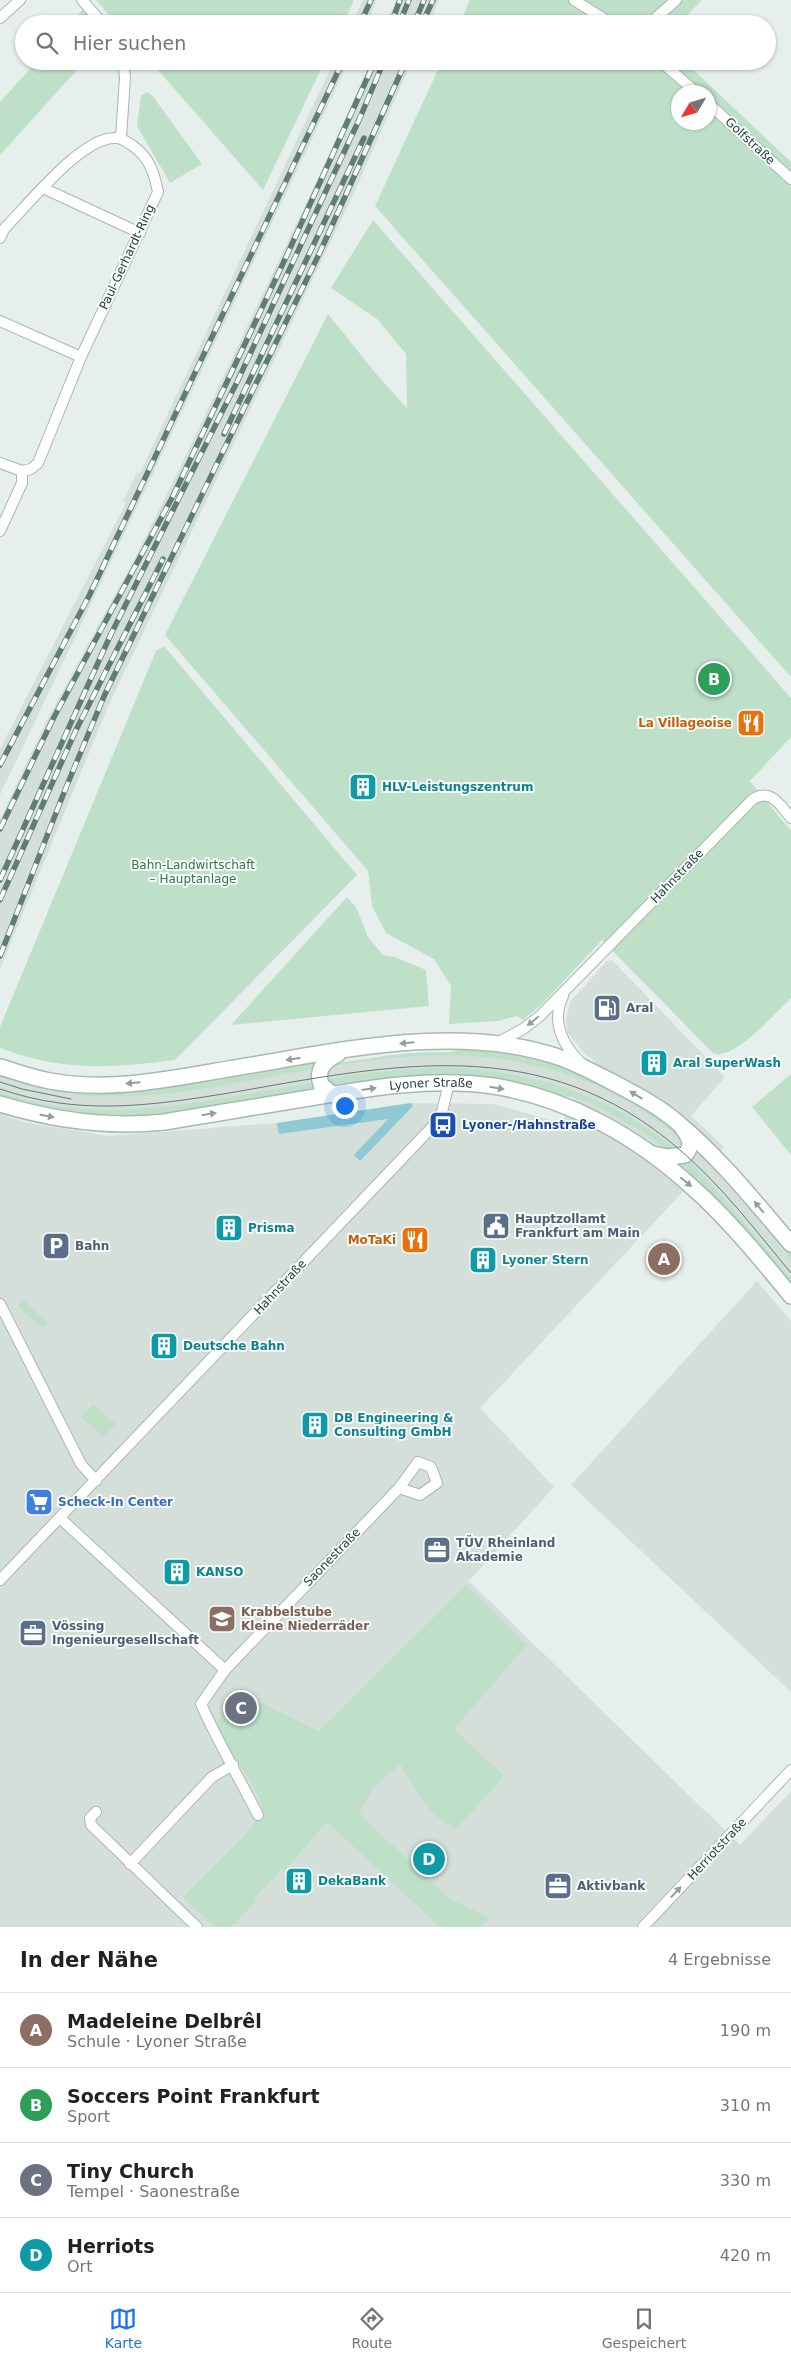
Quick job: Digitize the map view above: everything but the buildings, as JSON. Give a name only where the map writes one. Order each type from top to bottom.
[{"type":"main road","points":[[0,1067],[38,1079],[64,1083],[122,1084],[160,1080],[341,1052],[430,1042],[494,1044],[540,1052],[585,1067],[630,1091],[677,1122],[722,1164],[791,1244]]},
{"type":"main road","points":[[332,1094],[321,1085],[319,1077],[320,1068],[329,1059],[341,1052]]},
{"type":"main road","name":"Lyoner Straße","points":[[0,1104],[73,1120],[128,1124],[164,1122],[332,1094],[413,1084],[448,1083],[493,1086],[540,1097],[594,1118],[647,1152],[706,1200],[750,1247],[791,1296]]},
{"type":"main road","points":[[647,1152],[668,1157],[685,1155],[690,1150],[690,1140],[677,1122]]},
{"type":"street","points":[[0,18],[20,0]]},
{"type":"street","points":[[82,0],[95,15]]},
{"type":"street","points":[[574,0],[598,15]]},
{"type":"street","points":[[659,15],[676,0]]},
{"type":"street","points":[[0,238],[4,229],[79,152],[98,142],[114,137],[121,138],[124,70]]},
{"type":"street","points":[[670,70],[688,85]]},
{"type":"street","name":"Golfstraße","points":[[716,110],[791,179]]},
{"type":"street","name":"Paul-Gerhardt-Ring","points":[[22,471],[31,469],[38,462],[80,357],[158,192],[154,172],[144,154],[121,138]]},
{"type":"street","points":[[43,188],[140,233]]},
{"type":"street","points":[[0,321],[80,357]]},
{"type":"street","points":[[0,463],[22,471],[22,483],[0,531]]},
{"type":"street","name":"Hahnstraße","points":[[494,1044],[527,1026],[566,990],[753,799],[761,794],[768,795],[775,799],[791,818]]},
{"type":"street","name":"Hahnstraße","points":[[566,990],[559,1007],[559,1028],[568,1049],[585,1067]]},
{"type":"street","name":"Hahnstraße","points":[[0,1580],[436,1123],[442,1112],[448,1083]]},
{"type":"street","points":[[0,1304],[81,1464],[96,1481]]},
{"type":"street","name":"Saonestraße","points":[[258,1815],[233,1765],[216,1738],[201,1704],[225,1670],[399,1488]]},
{"type":"street","points":[[60,1518],[225,1670]]},
{"type":"street","points":[[130,1864],[212,1777],[233,1765]]},
{"type":"street","name":"Herriotstraße","points":[[643,1927],[791,1770]]},
{"type":"street","points":[[96,1812],[90,1818],[91,1825],[197,1927]]},
{"type":"shaded area","points":[[363,0],[377,0],[370,15],[356,15]]},
{"type":"shaded area","points":[[396,0],[439,0],[433,15],[390,15]]},
{"type":"shaded area","points":[[330,70],[345,70],[0,795],[0,749],[126,503],[123,502],[137,472],[140,473]]},
{"type":"shaded area","points":[[367,70],[408,70],[353,195],[109,704],[0,969],[0,819],[49,716],[142,545],[322,170]]},
{"type":"shaded area","points":[[612,960],[725,1077],[691,1116],[724,1147],[712,1161],[791,1251],[791,1286],[693,1181],[480,1408],[554,1487],[469,1581],[740,1845],[791,1791],[791,1927],[0,1927],[0,1114],[23,1122],[108,1136],[277,1123],[411,1103],[493,1104],[562,1123],[575,1098],[544,1092],[329,1082],[328,1071],[330,1067],[388,1055],[450,1052],[467,1049],[587,1075],[595,1061],[584,1053],[567,1032],[566,1020],[570,1002],[607,961]]},
{"type":"shaded area","points":[[318,1062],[314,1066],[311,1083],[316,1091],[206,1110],[75,1113],[0,1097],[0,1071],[53,1087]]},
{"type":"shaded area","points":[[757,1281],[791,1321],[791,1692],[571,1485]]},
{"type":"green space","points":[[96,0],[354,0],[347,15],[109,15]]},
{"type":"green space","points":[[470,0],[702,0],[687,15],[463,15]]},
{"type":"green space","points":[[84,8],[90,15],[78,15]]},
{"type":"green space","points":[[29,70],[77,70],[0,155],[0,102]]},
{"type":"green space","points":[[158,70],[321,70],[263,190]]},
{"type":"green space","points":[[438,70],[694,70],[709,85],[671,85],[671,130],[716,130],[716,91],[791,162],[791,677],[375,206]]},
{"type":"green space","points":[[147,92],[152,95],[202,164],[170,183],[137,126],[141,96]]},
{"type":"green space","points":[[373,220],[791,698],[791,737],[750,781],[791,831],[791,998],[754,1034],[732,1050],[722,1054],[713,1053],[602,940],[542,1004],[523,1020],[517,1016],[498,1021],[449,1024],[451,986],[434,959],[386,933],[372,906],[368,871],[165,635],[328,314],[377,375],[407,408],[406,354],[377,319],[331,288]]},
{"type":"green space","name":"Bahn-Landwirtschaft – Hauptanlage","points":[[164,646],[357,875],[175,1060],[129,1065],[87,1066],[45,1061],[0,1048],[0,1027],[156,651]]},
{"type":"green space","points":[[347,897],[356,907],[368,937],[383,955],[395,957],[426,970],[429,1006],[231,1025]]},
{"type":"green space","points":[[467,1049],[501,1049],[526,1054],[574,1070],[597,1080],[641,1106],[682,1133],[685,1141],[629,1102],[593,1084],[557,1071],[520,1062],[483,1057],[445,1055],[407,1057],[330,1067],[336,1063],[410,1053],[450,1052]]},
{"type":"green space","points":[[324,1059],[314,1066],[313,1069],[156,1095],[116,1097],[77,1095],[38,1088],[0,1076],[0,1071],[53,1087]]},
{"type":"green space","points":[[444,1067],[506,1073],[568,1089],[597,1100],[625,1114],[652,1131],[676,1151],[668,1150],[642,1132],[595,1105],[580,1099],[518,1085],[337,1087],[328,1079],[377,1072]]},
{"type":"green space","points":[[791,1074],[791,1155],[752,1107]]},
{"type":"green space","points":[[311,1083],[316,1091],[204,1111],[145,1118],[103,1117],[61,1111],[0,1097],[0,1092],[38,1103],[76,1108],[115,1110],[194,1103]]},
{"type":"green space","points":[[697,1147],[764,1218],[791,1251],[791,1259],[732,1187],[695,1151]]},
{"type":"green space","points":[[687,1160],[726,1201],[791,1278],[791,1286],[676,1165]]},
{"type":"green space","points":[[23,1300],[48,1323],[43,1329],[18,1306]]},
{"type":"green space","points":[[93,1404],[116,1424],[104,1438],[81,1417]]},
{"type":"green space","points":[[466,1585],[527,1645],[454,1729],[504,1776],[456,1829],[436,1816],[422,1801],[400,1764],[374,1787],[359,1814],[450,1899],[490,1918],[480,1927],[440,1927],[327,1822],[284,1871],[282,1869],[254,1898],[257,1900],[231,1927],[215,1927],[183,1897],[248,1832],[263,1809],[248,1777],[212,1729],[238,1691],[319,1731]]},
{"type":"water","points":[[411,1103],[413,1106],[360,1161],[354,1155],[388,1119],[279,1134],[277,1123]]},
{"type":"tram line","points":[[0,1089],[58,1103],[114,1106],[171,1102],[348,1073],[407,1067],[464,1066],[519,1072],[574,1087],[628,1112],[680,1150],[710,1178],[791,1273]]},
{"type":"tram line","points":[[0,1082],[22,1089],[71,1099]]},
{"type":"railway","points":[[364,15],[371,0]]},
{"type":"railway","points":[[394,15],[400,0]]},
{"type":"railway","points":[[403,15],[409,0]]},
{"type":"railway","points":[[418,15],[424,0]]},
{"type":"railway","points":[[426,15],[433,0]]},
{"type":"railway","points":[[0,765],[89,596],[339,70]]},
{"type":"railway","points":[[0,829],[53,719],[173,496],[287,255],[371,70]]},
{"type":"railway","points":[[0,880],[111,634],[237,382],[359,120],[380,70]]},
{"type":"railway","points":[[0,956],[105,694],[321,250],[402,70]]},
{"type":"railway","points":[[224,434],[364,138]]},
{"type":"railway","points":[[0,900],[76,730],[163,559]]},
{"type":"place","name":"Soccers Point Frankfurt","points":[[714,679]]},
{"type":"place","name":"La Villageoise","points":[[751,723]]},
{"type":"place","name":"HLV-Leistungszentrum","points":[[363,787]]},
{"type":"place","name":"Aral","points":[[607,1008]]},
{"type":"place","name":"Aral SuperWash","points":[[654,1063]]},
{"type":"place","name":"Lyoner-/Hahnstraße","points":[[443,1125]]},
{"type":"place","name":"Hauptzollamt Frankfurt am Main","points":[[496,1226]]},
{"type":"place","name":"Prisma","points":[[229,1228]]},
{"type":"place","name":"MoTaKi","points":[[415,1240]]},
{"type":"place","name":"Bahn","points":[[56,1246]]},
{"type":"place","name":"Madeleine Delbrêl","points":[[664,1259]]},
{"type":"place","name":"Lyoner Stern","points":[[483,1260]]},
{"type":"place","name":"Deutsche Bahn","points":[[164,1346]]},
{"type":"place","name":"DB Engineering & Consulting GmbH","points":[[315,1425]]},
{"type":"place","name":"Scheck-In Center","points":[[39,1502]]},
{"type":"place","name":"TÜV Rheinland Akademie","points":[[437,1550]]},
{"type":"place","name":"KANSO","points":[[177,1572]]},
{"type":"place","name":"Krabbelstube Kleine Niederräder","points":[[222,1619]]},
{"type":"place","name":"Vössing Ingenieurgesellschaft","points":[[33,1633]]},
{"type":"place","name":"Tiny Church","points":[[241,1708]]},
{"type":"place","name":"Herriots","points":[[429,1859]]},
{"type":"place","name":"DekaBank","points":[[299,1881]]},
{"type":"place","name":"Aktivbank","points":[[558,1886]]}]
